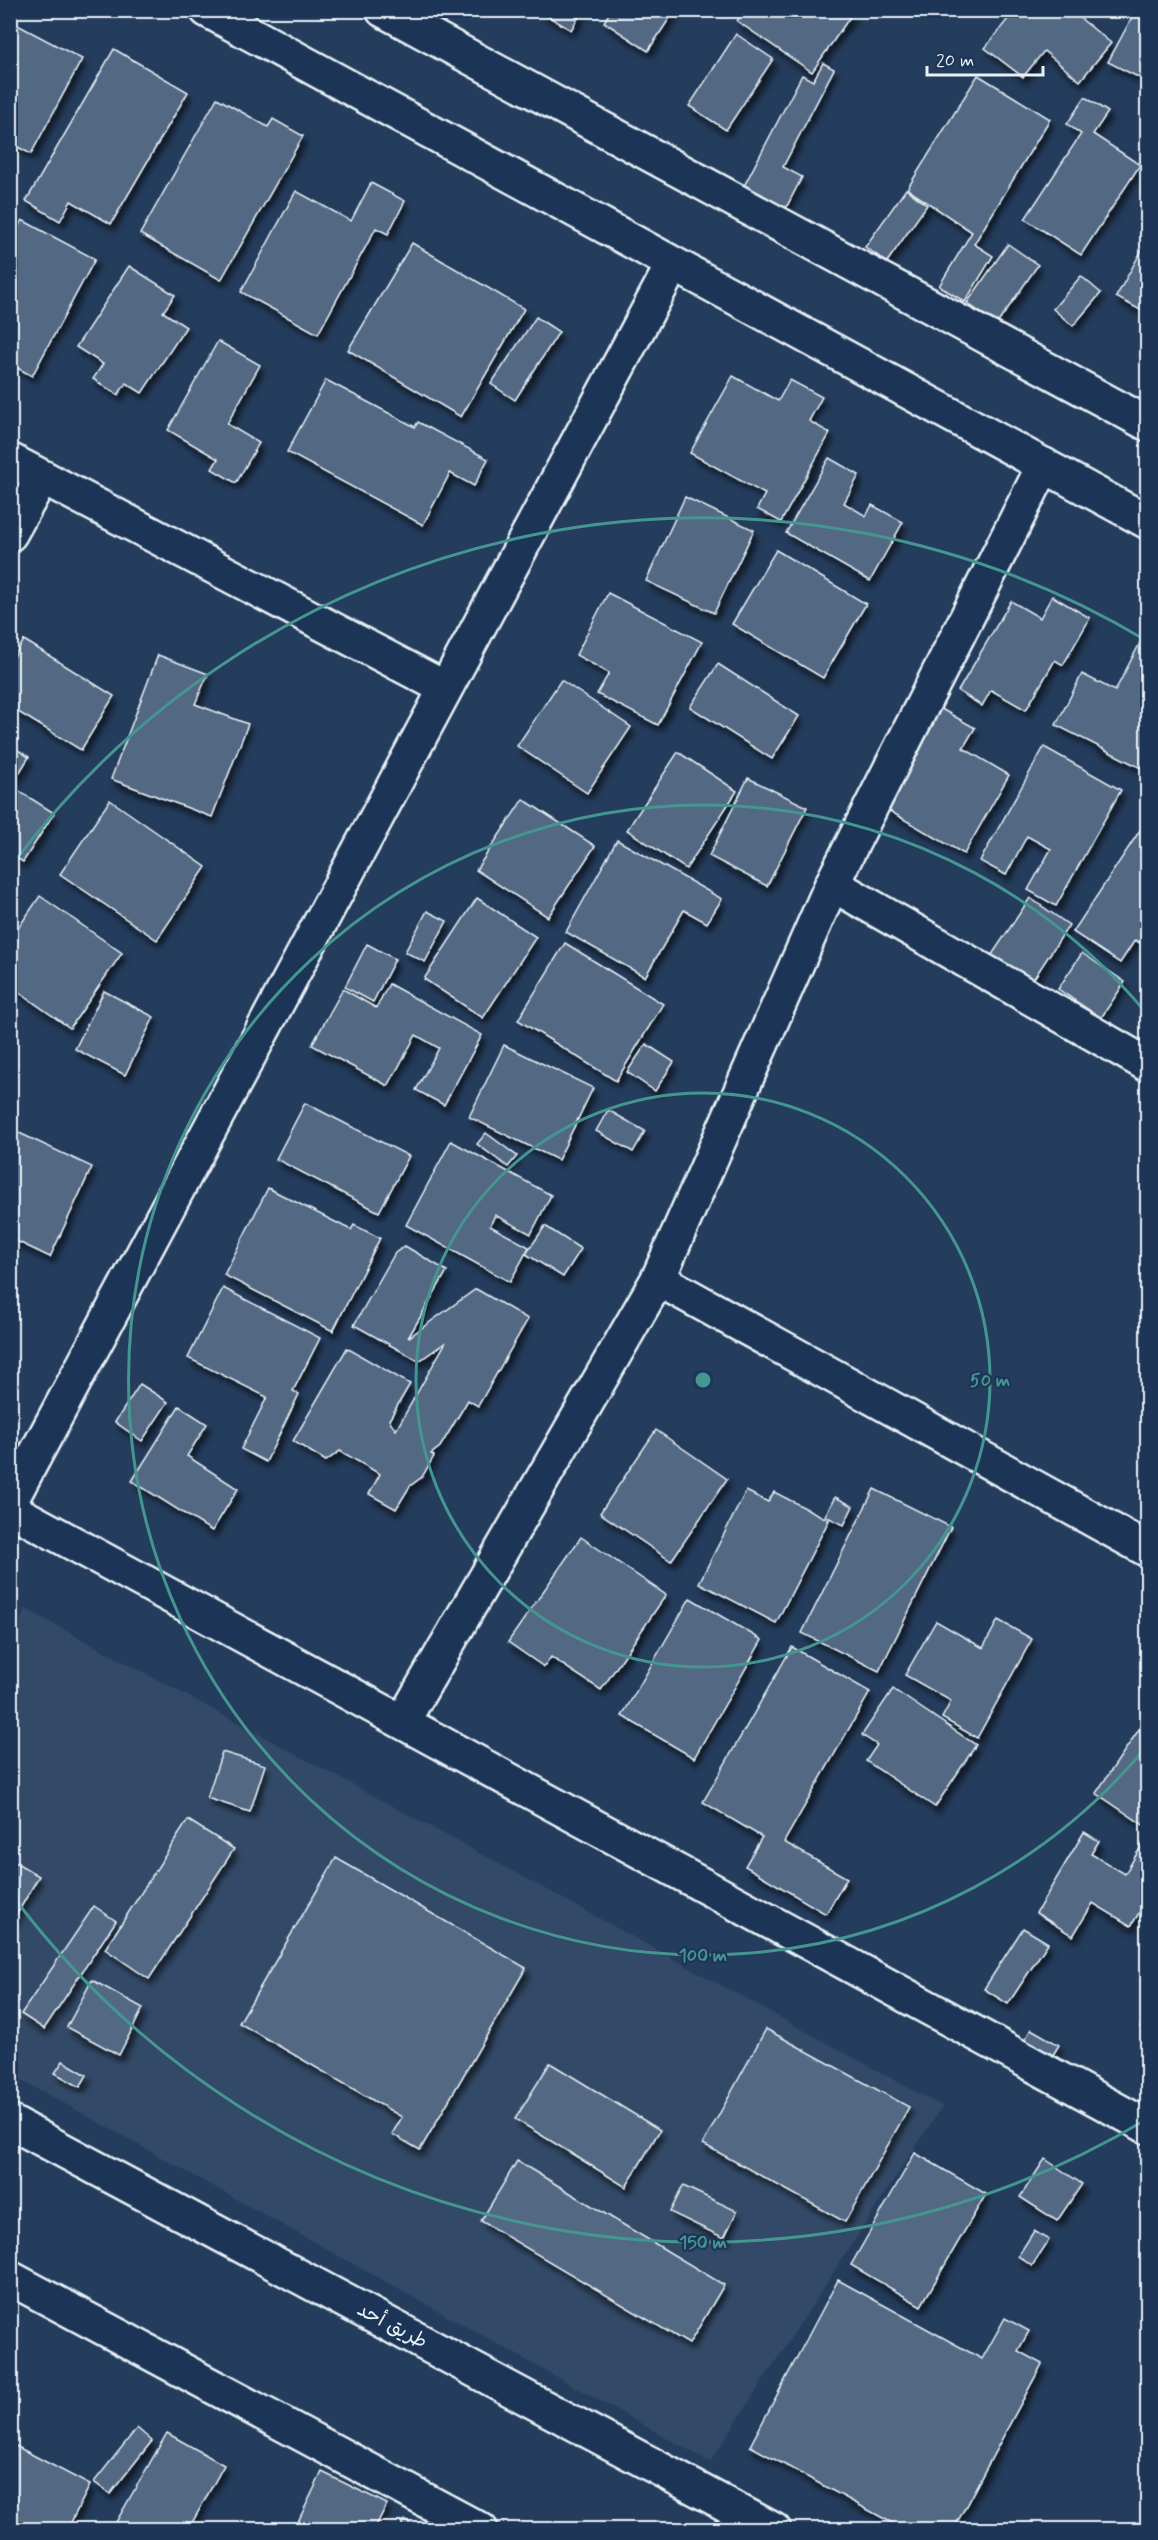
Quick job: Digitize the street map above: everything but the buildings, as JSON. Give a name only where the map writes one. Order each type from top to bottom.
[{"type":"street","points":[[207,10],[1148,522]]},
{"type":"street","points":[[383,10],[1148,424]]},
{"type":"street","points":[[10,1502],[673,264]]},
{"type":"street","points":[[10,460],[445,688]]},
{"type":"street","points":[[403,1721],[658,1279],[832,884],[1044,465]]},
{"type":"street","points":[[10,534],[42,477]]},
{"type":"street","points":[[832,884],[1148,1065]]},
{"type":"street","points":[[658,1279],[1148,1550]]},
{"type":"street","points":[[10,1509],[1148,2127]]},
{"type":"street","name":"طريق أحد","points":[[10,2122],[774,2529]]},
{"type":"street","points":[[10,2278],[481,2529]]},
{"type":"shaded area","points":[[26,1609],[942,2106],[710,2462],[11,2074],[10,1637]]}]
